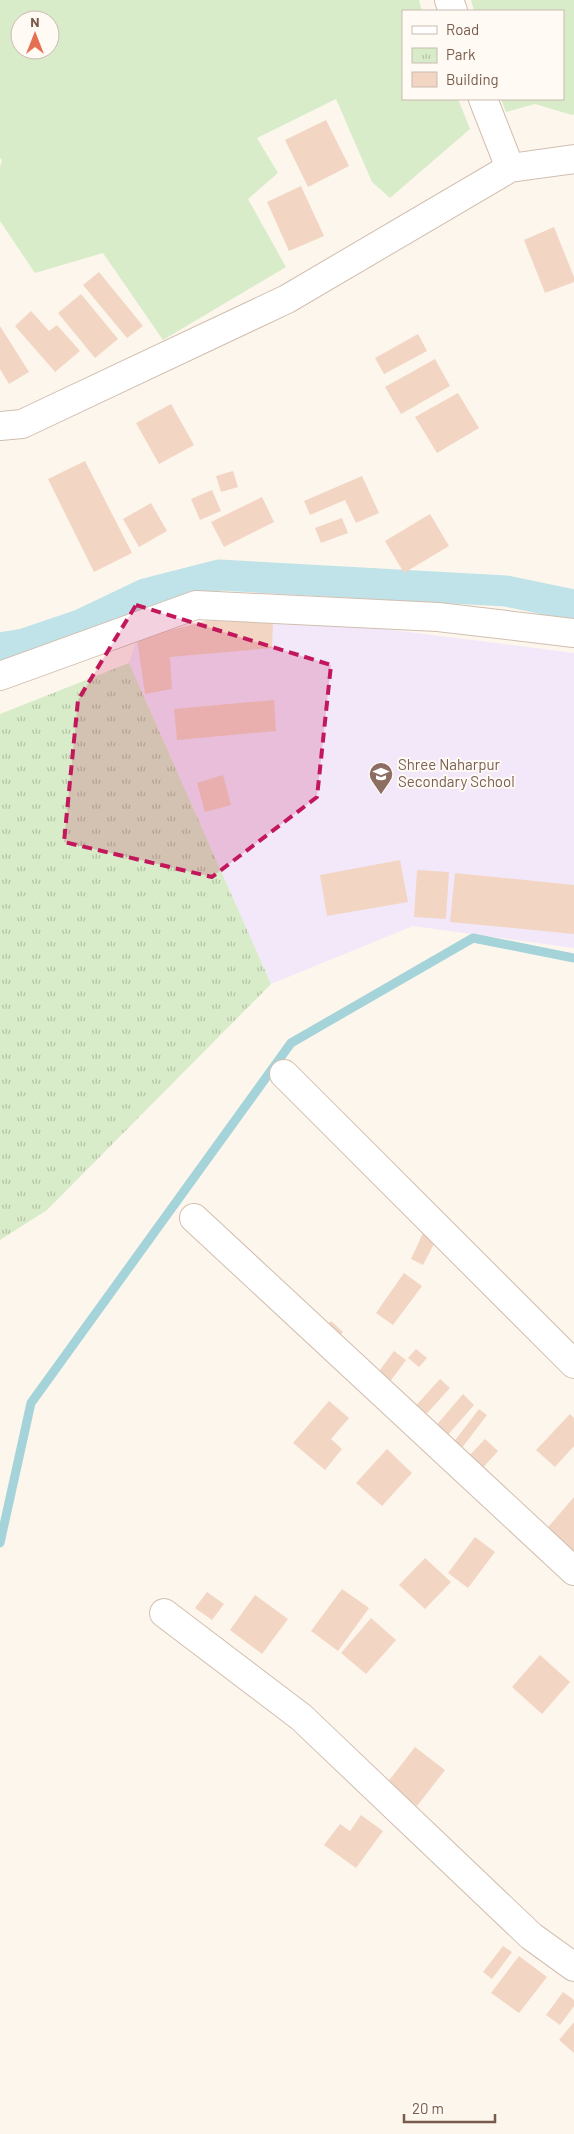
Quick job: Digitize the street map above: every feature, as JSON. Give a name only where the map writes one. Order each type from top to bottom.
[{"type":"street","points":[[484,103],[510,168]]},
{"type":"street","points":[[0,426],[22,424],[287,299],[510,168],[574,159]]},
{"type":"street","points":[[0,676],[196,605],[438,617],[574,633]]},
{"type":"street","points":[[284,1074],[574,1364]]},
{"type":"street","points":[[194,1218],[574,1571]]},
{"type":"street","points":[[164,1613],[301,1717],[531,1936],[574,1968]]},
{"type":"highlighted area","points":[[136,605],[331,665],[317,797],[212,877],[64,842],[78,700]]},
{"type":"shaded area","name":"Shree Naharpur Secondary School","points":[[206,621],[273,622],[385,629],[574,653],[574,948],[413,926],[271,984],[129,663],[137,639]]},
{"type":"green space","points":[[0,0],[419,0],[422,10],[402,10],[402,100],[458,100],[470,129],[390,198],[372,182],[336,99],[257,138],[278,173],[248,199],[286,267],[163,340],[103,253],[35,273],[0,221],[0,167],[2,160],[0,158]]},
{"type":"green space","points":[[471,0],[574,0],[574,114],[535,104],[506,112],[501,100],[564,100],[564,10],[474,10]]},
{"type":"green space","points":[[129,663],[271,984],[47,1210],[0,1240],[0,714]]},
{"type":"building","points":[[326,120],[349,166],[308,187],[285,140]]},
{"type":"building","points":[[301,186],[324,236],[289,251],[267,202]]},
{"type":"building","points":[[554,227],[574,277],[574,282],[545,293],[524,240]]},
{"type":"building","points":[[99,272],[143,326],[127,338],[83,285]]},
{"type":"building","points":[[81,294],[118,339],[95,358],[58,313]]},
{"type":"building","points":[[31,311],[49,331],[57,325],[80,351],[55,372],[15,326]]},
{"type":"building","points":[[0,326],[29,372],[9,384],[0,369]]},
{"type":"building","points":[[418,334],[427,351],[384,374],[375,358]]},
{"type":"building","points":[[435,359],[450,386],[401,414],[385,387]]},
{"type":"building","points":[[458,393],[479,428],[437,453],[415,417]]},
{"type":"building","points":[[171,404],[194,445],[159,464],[136,423]]},
{"type":"building","points":[[85,461],[132,553],[94,572],[48,479]]},
{"type":"building","points":[[233,471],[238,487],[221,492],[216,476]]},
{"type":"building","points":[[362,476],[379,513],[356,523],[345,500],[310,515],[304,501]]},
{"type":"building","points":[[212,490],[221,511],[200,520],[191,499]]},
{"type":"building","points":[[262,497],[274,522],[224,547],[211,522]]},
{"type":"building","points":[[151,503],[167,531],[139,547],[123,519]]},
{"type":"building","points":[[430,514],[449,546],[404,573],[385,541]]},
{"type":"building","points":[[342,518],[348,533],[321,543],[315,528]]},
{"type":"building","points":[[206,621],[273,622],[272,648],[170,657],[172,689],[145,694],[137,639]]},
{"type":"building","points":[[274,700],[276,731],[177,740],[174,709]]},
{"type":"building","points":[[223,775],[231,805],[205,812],[197,783]]},
{"type":"building","points":[[400,860],[408,902],[327,916],[320,875]]},
{"type":"building","points":[[417,870],[449,872],[446,919],[414,917]]},
{"type":"building","points":[[455,873],[574,885],[574,934],[450,922]]},
{"type":"building","points":[[423,1233],[436,1240],[423,1265],[411,1259]]},
{"type":"building","points":[[404,1273],[422,1286],[393,1325],[376,1313]]},
{"type":"building","points":[[331,1321],[343,1332],[336,1339],[324,1329]]},
{"type":"building","points":[[416,1349],[427,1358],[419,1367],[408,1358]]},
{"type":"building","points":[[394,1351],[406,1360],[389,1383],[377,1374]]},
{"type":"building","points":[[440,1379],[450,1388],[421,1420],[411,1411]]},
{"type":"building","points":[[463,1394],[474,1405],[446,1437],[434,1428]]},
{"type":"building","points":[[329,1401],[349,1418],[331,1439],[342,1449],[325,1470],[293,1443]]},
{"type":"building","points":[[479,1409],[487,1415],[461,1449],[453,1443]]},
{"type":"building","points":[[570,1414],[574,1418],[574,1446],[555,1467],[536,1450]]},
{"type":"building","points":[[485,1439],[498,1451],[481,1470],[468,1457]]},
{"type":"building","points":[[387,1449],[412,1473],[382,1506],[356,1483]]},
{"type":"building","points":[[574,1497],[574,1560],[543,1533]]},
{"type":"building","points":[[475,1537],[495,1552],[468,1588],[448,1573]]},
{"type":"building","points":[[425,1558],[451,1582],[425,1609],[399,1585]]},
{"type":"building","points":[[342,1589],[369,1608],[338,1651],[311,1631]]},
{"type":"building","points":[[207,1592],[224,1604],[212,1620],[195,1608]]},
{"type":"building","points":[[255,1595],[288,1619],[262,1654],[230,1630]]},
{"type":"building","points":[[371,1618],[396,1640],[366,1674],[341,1653]]},
{"type":"building","points":[[540,1655],[570,1682],[542,1714],[512,1687]]},
{"type":"building","points":[[415,1747],[445,1770],[417,1806],[387,1783]]},
{"type":"building","points":[[361,1815],[383,1831],[356,1868],[324,1845],[340,1824],[350,1831]]},
{"type":"building","points":[[503,1946],[512,1952],[492,1979],[483,1972]]},
{"type":"building","points":[[519,1956],[547,1977],[519,2013],[491,1993]]},
{"type":"building","points":[[563,1992],[574,2000],[574,2006],[560,2025],[546,2015]]},
{"type":"building","points":[[574,2022],[574,2053],[559,2040]]},
{"type":"waterway","points":[[0,648],[24,644],[80,625],[145,594],[219,575],[506,591],[574,605]]},
{"type":"waterway","points":[[0,1543],[31,1403],[291,1043],[473,938],[574,958]]},
{"type":"place","name":"Shree Naharpur Secondary School","points":[[381,795]]}]
